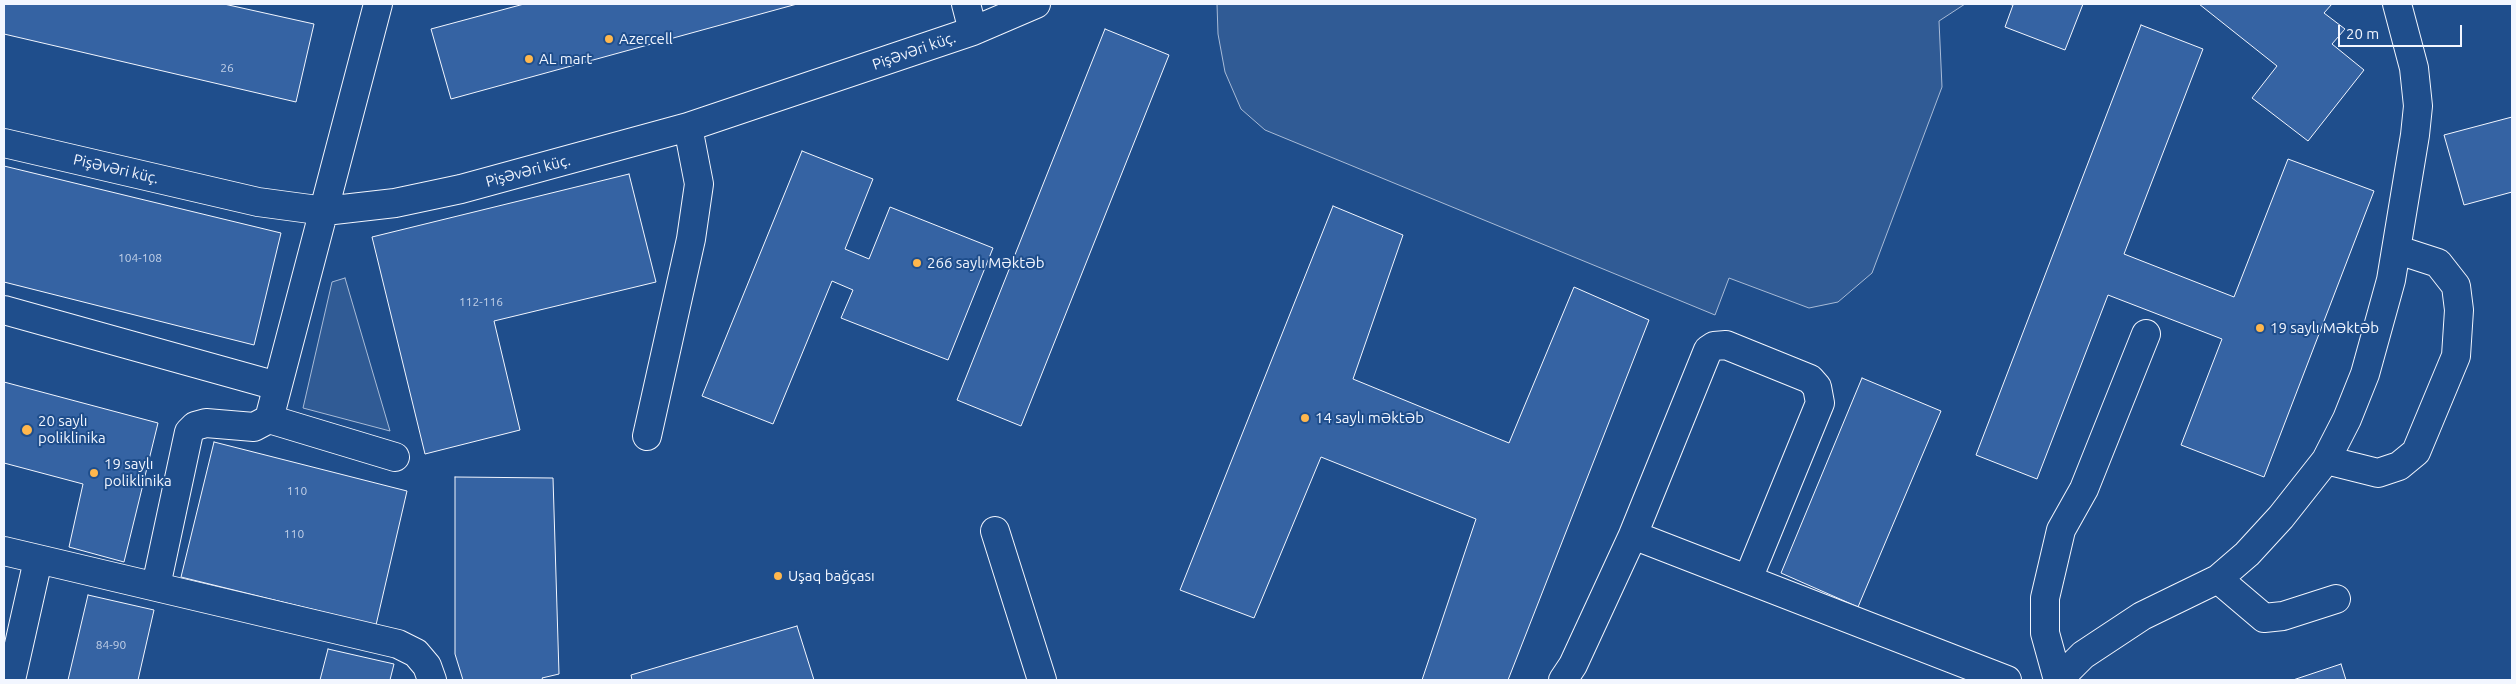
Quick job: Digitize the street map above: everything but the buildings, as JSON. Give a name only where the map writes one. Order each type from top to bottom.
[{"type":"street","points":[[269,419],[378,4]]},
{"type":"street","points":[[966,4],[973,31]]},
{"type":"street","name":"Pişəvəri küç.","points":[[4,142],[258,202],[325,211],[395,203],[461,189],[688,127],[973,31],[1036,4]]},
{"type":"street","points":[[2146,334],[2084,489],[2061,530],[2045,598],[2045,633],[2058,680],[2083,656],[2142,616],[2218,579],[2246,554],[2280,517],[2326,460],[2348,419],[2365,374],[2398,250],[2418,106],[2414,68],[2396,4]]},
{"type":"street","points":[[647,436],[691,239],[699,184],[688,127]]},
{"type":"street","points":[[2326,460],[2378,473],[2399,466],[2416,452],[2456,356],[2459,310],[2456,286],[2438,263],[2398,250]]},
{"type":"street","points":[[4,310],[277,386]]},
{"type":"street","points":[[1563,680],[1573,665],[1633,535],[1708,350],[1714,346],[1726,345],[1810,379],[1817,387],[1820,403],[1748,579]]},
{"type":"street","points":[[156,586],[188,432],[195,426],[206,424],[254,427],[269,419],[395,457]]},
{"type":"street","points":[[995,531],[1042,680]]},
{"type":"street","points":[[1633,535],[1748,579],[1963,673],[2007,680]]},
{"type":"street","points":[[4,551],[398,644],[416,653],[427,666],[432,680]]},
{"type":"street","points":[[11,680],[38,560]]},
{"type":"street","points":[[2218,579],[2264,618],[2283,616],[2336,599]]},
{"type":"shaded area","points":[[1217,4],[1965,4],[1939,21],[1942,87],[1872,273],[1838,302],[1809,308],[1729,278],[1715,315],[1265,130],[1241,109],[1225,72],[1218,34]]},
{"type":"shaded area","points":[[345,278],[390,431],[303,408],[332,282]]},
{"type":"place","name":"Azercell","points":[[609,39]]},
{"type":"place","name":"AL mart","points":[[529,59]]},
{"type":"place","name":"266 saylı Məktəb","points":[[917,263]]},
{"type":"place","name":"19 saylı Məktəb","points":[[2260,328]]},
{"type":"place","name":"14 saylı məktəb","points":[[1305,418]]},
{"type":"place","name":"20 saylı poliklinika","points":[[27,430]]},
{"type":"place","name":"19 saylı poliklinika","points":[[94,473]]},
{"type":"place","name":"Uşaq bağçası","points":[[778,576]]}]
